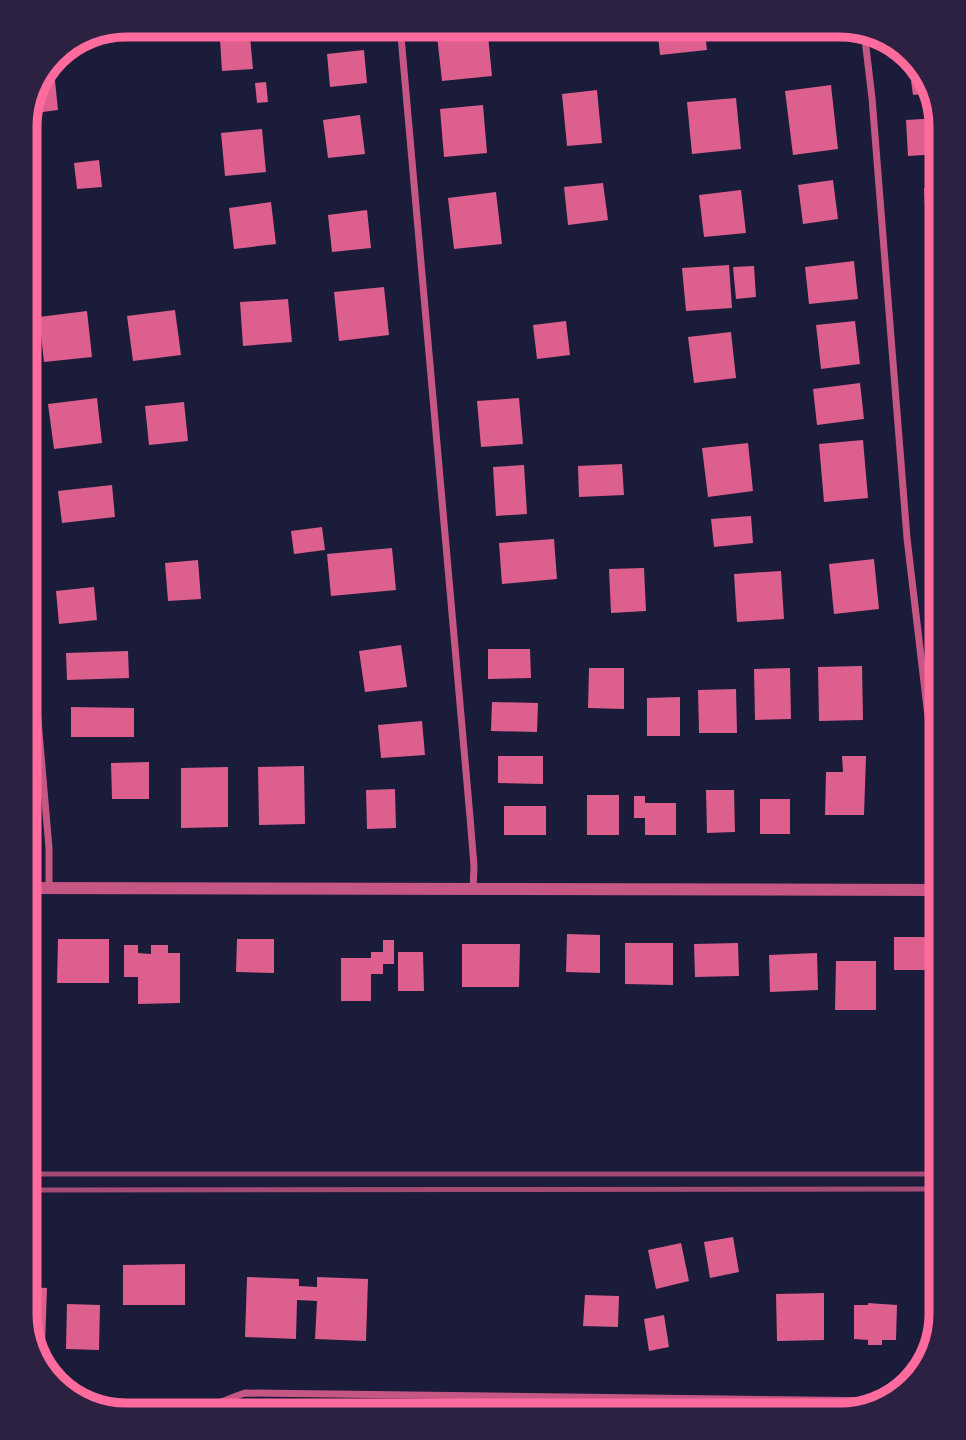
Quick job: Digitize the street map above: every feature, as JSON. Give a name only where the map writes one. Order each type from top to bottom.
[{"type":"street","points":[[401,37],[474,866],[473,890]]},
{"type":"street","points":[[865,41],[907,538],[929,720]]},
{"type":"street","points":[[37,708],[49,848],[49,888]]},
{"type":"street","points":[[37,888],[929,890]]},
{"type":"street","points":[[217,1403],[245,1393],[859,1401]]},
{"type":"lane","points":[[591,1397],[592,1403]]},
{"type":"lane","points":[[687,1399],[688,1403]]},
{"type":"building","points":[[250,37],[253,69],[222,71],[220,40]]},
{"type":"building","points":[[437,37],[488,37],[492,76],[442,81]]},
{"type":"building","points":[[658,37],[705,37],[707,50],[660,55]]},
{"type":"building","points":[[364,50],[367,83],[330,87],[327,54]]},
{"type":"building","points":[[910,70],[923,94],[913,95]]},
{"type":"building","points":[[54,73],[58,110],[38,113],[44,92]]},
{"type":"building","points":[[266,82],[268,102],[257,103],[255,83]]},
{"type":"building","points":[[831,85],[838,149],[793,155],[785,91]]},
{"type":"building","points":[[597,90],[602,143],[567,146],[562,94]]},
{"type":"building","points":[[736,98],[741,149],[692,154],[687,102]]},
{"type":"building","points":[[483,105],[487,153],[444,157],[440,109]]},
{"type":"building","points":[[360,115],[365,154],[328,158],[323,120]]},
{"type":"building","points":[[928,119],[929,155],[908,156],[906,120]]},
{"type":"building","points":[[262,129],[266,172],[225,176],[221,133]]},
{"type":"building","points":[[99,160],[102,187],[77,189],[74,163]]},
{"type":"building","points":[[833,180],[838,219],[803,224],[798,185]]},
{"type":"building","points":[[603,183],[608,220],[568,225],[564,187]]},
{"type":"building","points":[[929,187],[929,228],[926,228],[924,188]]},
{"type":"building","points":[[741,190],[746,233],[704,237],[699,195]]},
{"type":"building","points":[[496,192],[502,244],[454,249],[448,198]]},
{"type":"building","points":[[271,202],[276,244],[234,249],[229,208]]},
{"type":"building","points":[[367,210],[371,248],[332,252],[328,215]]},
{"type":"building","points":[[854,261],[858,299],[809,304],[805,267]]},
{"type":"building","points":[[729,265],[732,308],[686,311],[682,268]]},
{"type":"building","points":[[754,266],[756,297],[736,299],[733,267]]},
{"type":"building","points":[[384,287],[389,335],[339,341],[334,292]]},
{"type":"building","points":[[288,299],[292,342],[243,346],[240,302]]},
{"type":"building","points":[[175,310],[181,355],[133,361],[127,316]]},
{"type":"building","points":[[87,311],[92,357],[44,362],[39,317]]},
{"type":"building","points":[[566,321],[570,355],[537,359],[533,325]]},
{"type":"building","points":[[855,321],[860,364],[821,369],[816,325]]},
{"type":"building","points":[[731,332],[736,378],[694,383],[688,337]]},
{"type":"building","points":[[860,383],[864,419],[817,425],[813,389]]},
{"type":"building","points":[[97,398],[102,443],[54,449],[48,404]]},
{"type":"building","points":[[519,398],[523,444],[481,447],[477,401]]},
{"type":"building","points":[[184,402],[188,441],[149,445],[145,406]]},
{"type":"building","points":[[863,440],[868,498],[824,502],[819,444]]},
{"type":"building","points":[[748,443],[753,491],[708,497],[702,448]]},
{"type":"building","points":[[622,464],[624,495],[579,497],[578,466]]},
{"type":"building","points":[[524,465],[527,514],[496,516],[493,467]]},
{"type":"building","points":[[112,485],[115,517],[62,523],[58,491]]},
{"type":"building","points":[[751,516],[753,543],[714,547],[711,519]]},
{"type":"building","points":[[322,527],[325,550],[294,554],[291,531]]},
{"type":"building","points":[[554,539],[557,579],[502,584],[499,543]]},
{"type":"building","points":[[392,548],[396,590],[331,596],[327,554]]},
{"type":"building","points":[[874,559],[879,609],[834,614],[829,564]]},
{"type":"building","points":[[198,560],[201,599],[168,601],[165,563]]},
{"type":"building","points":[[644,568],[646,611],[611,613],[609,569]]},
{"type":"building","points":[[781,571],[784,619],[737,622],[734,574]]},
{"type":"building","points":[[94,587],[97,620],[59,624],[56,591]]},
{"type":"building","points":[[401,645],[407,687],[365,692],[359,651]]},
{"type":"building","points":[[488,649],[530,649],[531,678],[488,679]]},
{"type":"building","points":[[128,651],[129,678],[67,680],[66,653]]},
{"type":"building","points":[[862,666],[863,720],[819,721],[818,667]]},
{"type":"building","points":[[589,668],[624,668],[624,709],[588,708]]},
{"type":"building","points":[[790,668],[791,719],[755,720],[754,669]]},
{"type":"building","points":[[736,689],[737,733],[699,733],[698,690]]},
{"type":"building","points":[[680,697],[680,736],[647,736],[647,698]]},
{"type":"building","points":[[492,702],[538,703],[537,732],[491,731]]},
{"type":"building","points":[[71,707],[134,708],[134,737],[71,737]]},
{"type":"building","points":[[422,721],[425,755],[381,758],[378,725]]},
{"type":"building","points":[[498,756],[543,756],[543,784],[498,783]]},
{"type":"building","points":[[842,756],[866,756],[864,815],[825,815],[826,772],[843,772]]},
{"type":"building","points":[[149,762],[149,799],[112,799],[111,763]]},
{"type":"building","points":[[304,766],[305,824],[259,825],[258,767]]},
{"type":"building","points":[[228,767],[228,827],[181,828],[181,768]]},
{"type":"building","points":[[395,789],[396,828],[367,829],[366,790]]},
{"type":"building","points":[[706,790],[734,790],[735,832],[707,833]]},
{"type":"building","points":[[587,795],[619,795],[619,835],[587,835]]},
{"type":"building","points":[[634,796],[645,796],[645,803],[676,803],[676,835],[645,835],[645,818],[634,818]]},
{"type":"building","points":[[760,799],[790,799],[790,834],[760,834]]},
{"type":"building","points":[[504,806],[546,806],[546,835],[504,835]]},
{"type":"building","points":[[567,934],[600,935],[600,973],[566,972]]},
{"type":"building","points":[[894,937],[929,937],[929,970],[894,970]]},
{"type":"building","points":[[58,939],[109,939],[109,983],[57,983]]},
{"type":"building","points":[[237,939],[274,939],[274,973],[236,972]]},
{"type":"building","points":[[383,940],[394,940],[394,964],[383,964],[383,974],[371,974],[371,1001],[341,1001],[341,958],[371,958],[371,952],[383,952]]},
{"type":"building","points":[[625,943],[673,943],[673,985],[625,984]]},
{"type":"building","points":[[738,943],[739,976],[695,977],[694,944]]},
{"type":"building","points":[[462,944],[520,944],[519,987],[462,987]]},
{"type":"building","points":[[124,945],[138,945],[138,953],[151,954],[151,945],[168,945],[168,953],[180,953],[180,1003],[138,1004],[138,977],[124,977]]},
{"type":"building","points":[[398,952],[423,952],[424,991],[398,991]]},
{"type":"building","points":[[817,953],[818,990],[770,992],[769,955]]},
{"type":"building","points":[[836,961],[876,961],[876,1010],[835,1010]]},
{"type":"building","points":[[733,1237],[739,1272],[710,1278],[704,1242]]},
{"type":"building","points":[[681,1243],[689,1281],[656,1289],[648,1250]]},
{"type":"building","points":[[185,1264],[185,1305],[123,1305],[123,1265]]},
{"type":"building","points":[[247,1277],[299,1279],[299,1286],[317,1287],[317,1277],[368,1279],[366,1341],[315,1339],[317,1301],[297,1300],[296,1339],[245,1337]]},
{"type":"building","points":[[37,1288],[47,1288],[45,1345],[38,1326]]},
{"type":"building","points":[[824,1293],[824,1340],[777,1341],[776,1294]]},
{"type":"building","points":[[585,1295],[619,1296],[618,1327],[583,1326]]},
{"type":"building","points":[[67,1304],[100,1305],[99,1350],[66,1349]]},
{"type":"building","points":[[854,1305],[897,1305],[896,1340],[882,1340],[882,1345],[868,1345],[868,1340],[854,1339]]},
{"type":"building","points":[[664,1315],[669,1347],[649,1351],[644,1319]]},
{"type":"railway","points":[[37,1174],[929,1174]]},
{"type":"railway","points":[[37,1190],[929,1189]]}]
